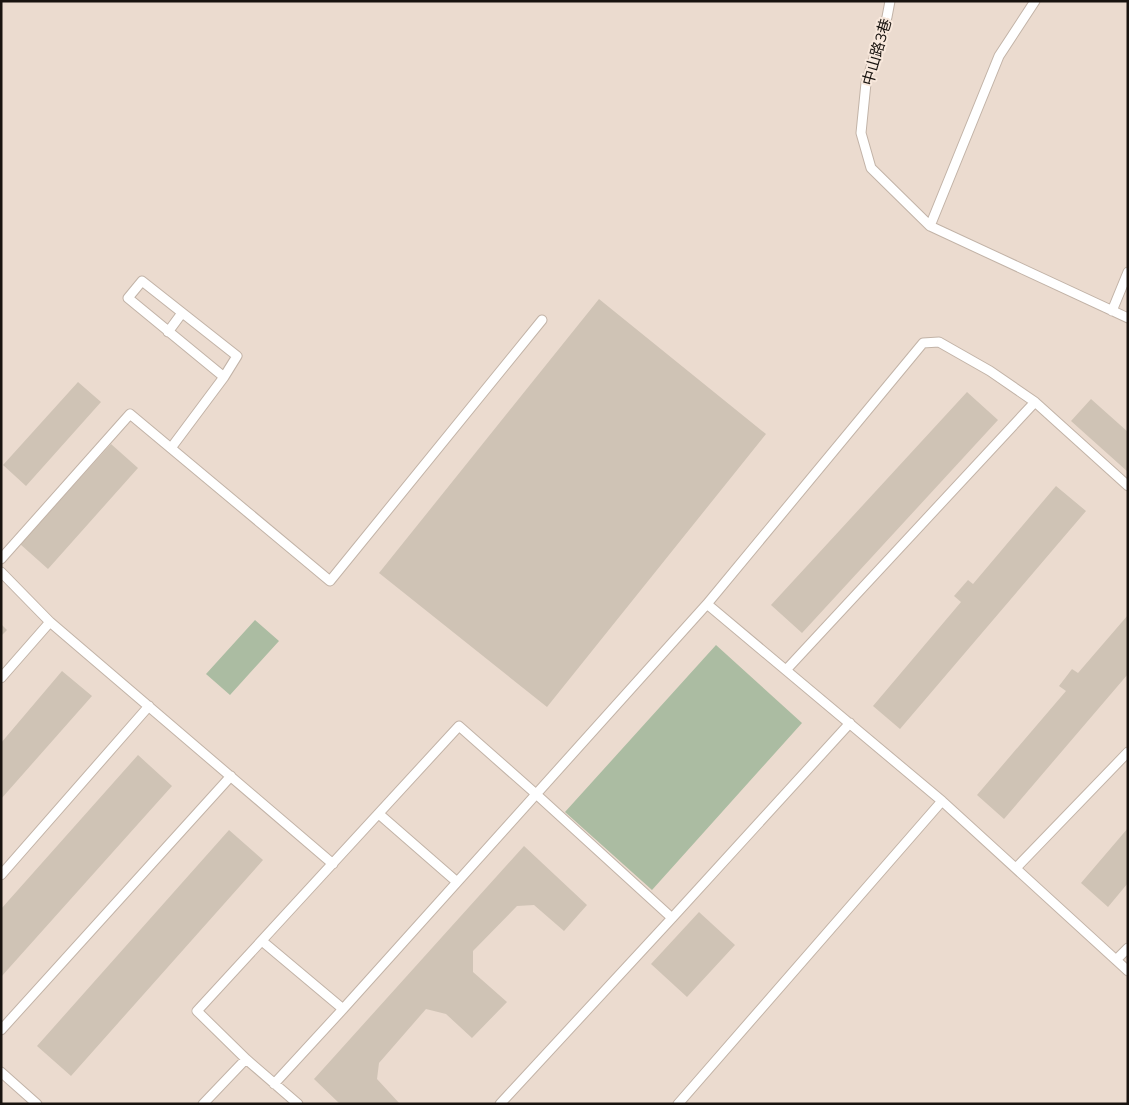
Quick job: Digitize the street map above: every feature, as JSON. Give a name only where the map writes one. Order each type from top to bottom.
[{"type":"lane","name":"中山路3巷","points":[[890,1],[887,17],[866,83],[861,133],[871,168],[930,226],[1128,318]]},
{"type":"lane","points":[[930,226],[999,56],[1035,1]]},
{"type":"lane","points":[[1112,311],[1128,272]]},
{"type":"lane","points":[[171,448],[224,377],[237,356],[142,281],[128,298],[224,377]]},
{"type":"lane","points":[[168,332],[182,313]]},
{"type":"lane","points":[[1,559],[130,414],[330,581],[542,320]]},
{"type":"lane","points":[[274,1084],[707,604],[922,343],[939,342],[990,371],[1035,402],[1128,486]]},
{"type":"lane","points":[[786,670],[1035,402]]},
{"type":"lane","points":[[1,572],[50,622],[333,864]]},
{"type":"lane","points":[[707,604],[942,800],[1128,970]]},
{"type":"lane","points":[[1,678],[50,622]]},
{"type":"lane","points":[[1,875],[149,706]]},
{"type":"lane","points":[[500,1104],[850,723]]},
{"type":"lane","points":[[298,1104],[246,1059],[197,1011],[459,726],[672,918]]},
{"type":"lane","points":[[1016,868],[1128,752]]},
{"type":"lane","points":[[1,1030],[231,776]]},
{"type":"lane","points":[[678,1104],[942,800]]},
{"type":"lane","points":[[379,814],[457,882]]},
{"type":"lane","points":[[262,941],[343,1009]]},
{"type":"lane","points":[[1116,960],[1128,948]]},
{"type":"lane","points":[[203,1104],[246,1059]]},
{"type":"lane","points":[[1,1072],[37,1104]]},
{"type":"green space","points":[[255,620],[279,641],[230,695],[206,674]]},
{"type":"green space","points":[[716,645],[802,723],[652,890],[565,812]]},
{"type":"building","points":[[599,299],[766,434],[547,707],[379,573]]},
{"type":"building","points":[[78,382],[101,402],[26,486],[3,465]]},
{"type":"building","points":[[967,392],[998,420],[802,633],[771,605]]},
{"type":"building","points":[[1091,399],[1128,432],[1128,472],[1071,421]]},
{"type":"building","points":[[111,444],[138,468],[48,569],[20,544]]},
{"type":"building","points":[[1056,486],[1086,511],[900,729],[873,706],[961,602],[954,596],[968,580],[973,584]]},
{"type":"building","points":[[1128,615],[1128,674],[1004,819],[977,795],[1066,691],[1059,686],[1072,669],[1078,673]]},
{"type":"building","points":[[1,624],[7,630],[1,636]]},
{"type":"building","points":[[62,671],[92,696],[1,799],[1,743]]},
{"type":"building","points":[[138,755],[172,786],[1,977],[1,909]]},
{"type":"building","points":[[1128,828],[1128,883],[1108,907],[1081,883]]},
{"type":"building","points":[[229,830],[263,860],[71,1076],[37,1046]]},
{"type":"building","points":[[524,846],[587,905],[564,931],[534,905],[517,906],[473,951],[473,972],[507,1002],[472,1038],[446,1014],[426,1009],[379,1063],[377,1079],[400,1104],[340,1104],[314,1079]]},
{"type":"building","points":[[699,912],[735,945],[687,997],[651,964]]}]
